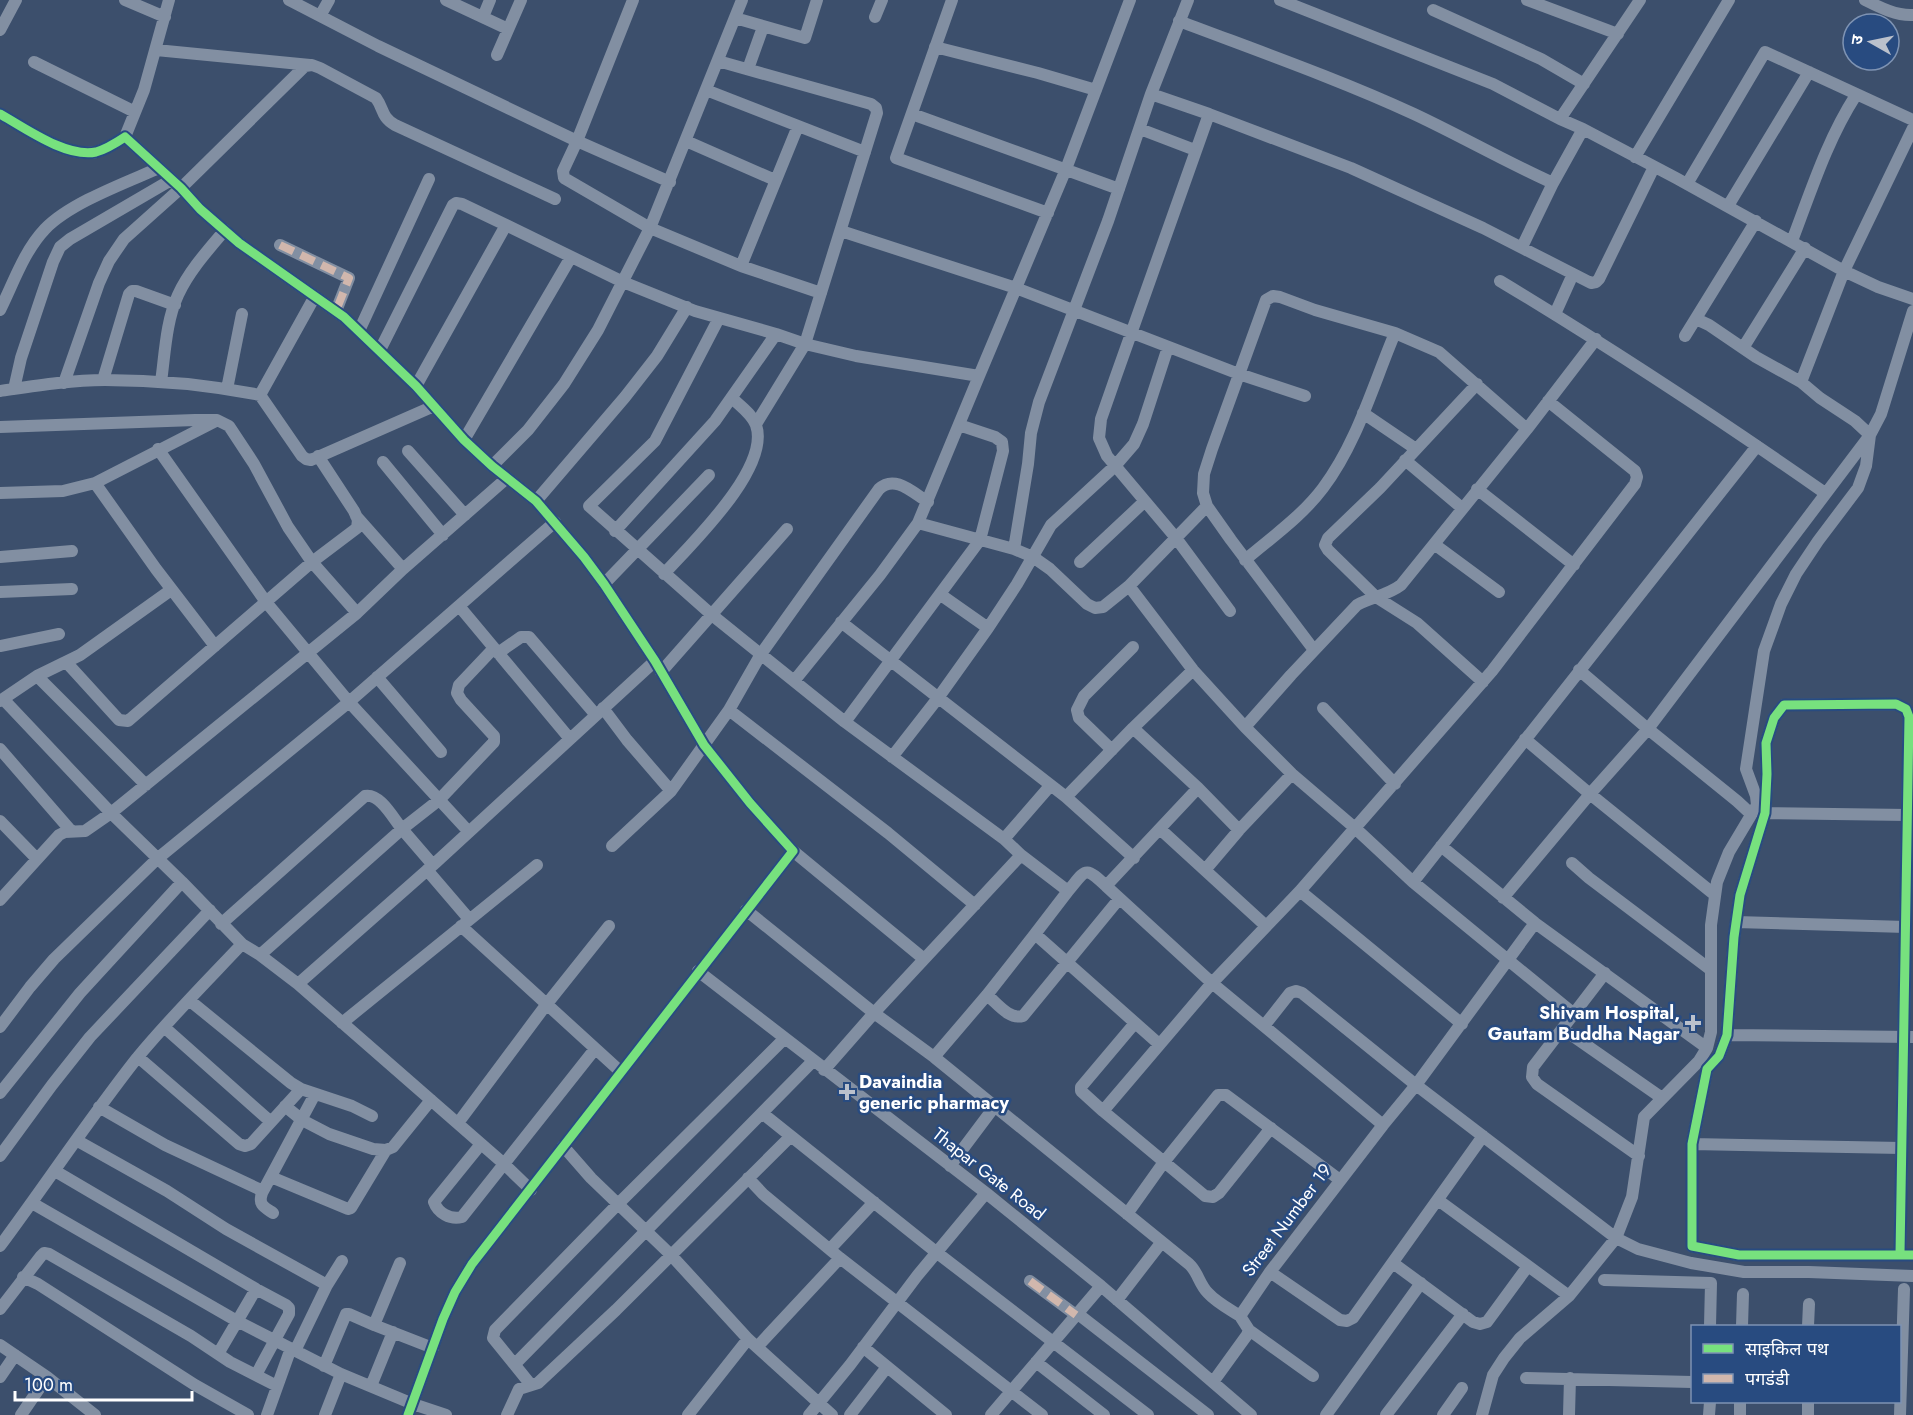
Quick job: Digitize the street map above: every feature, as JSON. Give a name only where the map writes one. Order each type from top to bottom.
[{"type":"street","points":[[0,30],[16,0]]},
{"type":"street","points":[[124,0],[165,17]]},
{"type":"street","points":[[0,114],[51,143],[72,151],[94,152],[110,147],[125,136],[144,90],[170,0]]},
{"type":"street","points":[[289,0],[378,46],[577,141],[670,182]]},
{"type":"street","points":[[320,16],[329,0]]},
{"type":"street","points":[[446,0],[508,29]]},
{"type":"street","points":[[483,17],[490,0]]},
{"type":"street","points":[[497,55],[521,0]]},
{"type":"street","points":[[633,0],[563,171],[564,178],[650,228],[741,266],[821,293]]},
{"type":"street","points":[[492,466],[528,430],[564,384],[598,330],[650,228],[742,0]]},
{"type":"street","points":[[735,18],[805,38],[817,0]]},
{"type":"street","points":[[875,17],[882,0]]},
{"type":"street","points":[[952,0],[896,158],[1048,213]]},
{"type":"street","points":[[794,681],[880,575],[918,523],[1066,169],[1130,0]]},
{"type":"street","points":[[1014,549],[1031,433],[1039,402],[1119,189],[1151,94],[1188,0]]},
{"type":"street","points":[[1280,0],[1493,84],[1654,166],[1844,271],[1913,300]]},
{"type":"street","points":[[1527,0],[1618,34]]},
{"type":"street","points":[[1560,119],[1640,0]]},
{"type":"street","points":[[1635,156],[1729,0]]},
{"type":"street","points":[[1864,0],[1888,10],[1913,15]]},
{"type":"street","points":[[1433,10],[1541,59],[1584,84]]},
{"type":"street","points":[[1179,21],[1403,109],[1554,183]]},
{"type":"street","points":[[748,69],[763,27]]},
{"type":"street","points":[[935,47],[1096,90]]},
{"type":"street","points":[[156,50],[312,65],[376,98],[387,120],[395,125],[555,198]]},
{"type":"street","points":[[1687,184],[1765,52],[1913,120]]},
{"type":"street","points":[[718,61],[863,102],[876,108],[877,113],[805,344],[756,424]]},
{"type":"street","points":[[34,62],[135,112]]},
{"type":"street","points":[[64,383],[99,283],[109,261],[124,239],[176,184],[305,66],[312,65]]},
{"type":"street","points":[[1728,206],[1809,72]]},
{"type":"street","points":[[706,90],[865,152]]},
{"type":"street","points":[[1151,94],[1351,168],[1522,247],[1591,283],[1599,279],[1654,166]]},
{"type":"street","points":[[1792,241],[1816,174],[1844,114],[1856,95]]},
{"type":"street","points":[[912,114],[1119,189]]},
{"type":"street","points":[[1209,114],[1101,419],[1099,438],[1107,456],[1176,538],[1230,611]]},
{"type":"street","points":[[741,266],[798,126]]},
{"type":"street","points":[[1801,382],[1844,271],[1913,128]]},
{"type":"street","points":[[1140,129],[1195,150]]},
{"type":"street","points":[[1522,247],[1583,129]]},
{"type":"street","points":[[125,136],[238,243],[336,311],[359,331],[416,386],[464,440],[536,501],[604,584],[658,667],[704,745],[750,803],[793,851],[924,959]]},
{"type":"street","points":[[686,141],[775,180]]},
{"type":"street","points":[[1,305],[30,248],[44,230],[63,213],[159,168]]},
{"type":"street","points":[[359,331],[429,179]]},
{"type":"street","points":[[14,389],[28,337],[53,262],[60,248],[70,239],[176,184]]},
{"type":"street","points":[[380,350],[456,203],[623,282],[719,318],[805,344],[856,356],[979,376]]},
{"type":"street","points":[[1685,336],[1756,221]]},
{"type":"street","points":[[416,386],[506,225]]},
{"type":"street","points":[[161,382],[168,328],[178,296],[192,270],[225,230]]},
{"type":"street","points":[[841,231],[1016,288],[1239,374],[1305,396]]},
{"type":"street","points":[[280,245],[349,278],[336,311]]},
{"type":"street","points":[[1743,348],[1805,248]]},
{"type":"street","points":[[464,440],[571,257]]},
{"type":"street","points":[[1556,314],[1573,274]]},
{"type":"street","points":[[1500,281],[1596,339],[1825,493]]},
{"type":"street","points":[[103,380],[129,294],[136,291],[175,305]]},
{"type":"street","points":[[260,395],[315,296]]},
{"type":"street","points":[[1314,650],[1245,560],[1207,506],[1203,493],[1204,474],[1266,300],[1273,296],[1395,333],[1439,352],[1527,429]]},
{"type":"street","points":[[536,501],[657,356],[687,307]]},
{"type":"street","points":[[1503,898],[1648,729],[1870,435],[1881,414],[1913,311]]},
{"type":"street","points":[[227,389],[242,314]]},
{"type":"street","points":[[719,318],[655,441],[589,506],[712,615],[845,722],[1004,839],[1068,891]]},
{"type":"street","points":[[1696,319],[1801,382],[1820,398],[1855,421],[1870,435]]},
{"type":"street","points":[[1245,560],[1300,514],[1323,488],[1347,449],[1395,333]]},
{"type":"street","points":[[615,531],[708,429],[732,399],[776,334]]},
{"type":"street","points":[[1245,727],[1357,606],[1391,593],[1401,585],[1527,429],[1596,339]]},
{"type":"street","points":[[892,757],[988,628],[1051,525],[1116,466],[1134,444],[1143,424],[1168,347]]},
{"type":"street","points":[[0,391],[103,380],[161,382],[260,395],[302,456],[311,460],[434,406]]},
{"type":"street","points":[[1477,384],[1406,460],[1328,538],[1325,545],[1376,597],[1417,623],[1483,682]]},
{"type":"street","points":[[664,574],[727,503],[743,480],[754,456],[758,437],[756,424],[748,413],[732,399]]},
{"type":"street","points":[[1103,1112],[1212,983],[1300,891],[1483,682],[1635,484],[1637,477],[1635,471],[1548,401]]},
{"type":"street","points":[[1363,413],[1416,449]]},
{"type":"street","points":[[0,493],[63,491],[95,483],[217,420]]},
{"type":"street","points":[[0,427],[217,420],[229,426],[254,464],[288,528],[312,562],[357,613]]},
{"type":"street","points":[[845,722],[980,540],[1003,451],[1002,442],[995,437],[959,425]]},
{"type":"street","points":[[1482,1415],[1493,1375],[1504,1358],[1520,1338],[1569,1296],[1617,1238],[1632,1197],[1644,1116],[1699,1061],[1707,1048],[1710,1032],[1711,925],[1717,882],[1729,852],[1757,805],[1746,769],[1764,651],[1781,604],[1796,574],[1858,488],[1866,466],[1870,435]]},
{"type":"street","points":[[1413,882],[1757,446]]},
{"type":"street","points":[[158,449],[266,602],[349,702],[469,832]]},
{"type":"street","points":[[408,451],[465,515]]},
{"type":"street","points":[[318,456],[356,516],[403,569]]},
{"type":"street","points":[[1406,460],[1462,508]]},
{"type":"street","points":[[383,462],[443,534]]},
{"type":"street","points":[[604,584],[709,475]]},
{"type":"street","points":[[0,900],[59,835],[65,832],[85,831],[111,813],[357,613],[403,569],[507,478]]},
{"type":"street","points":[[612,846],[671,791],[729,710],[761,654],[879,489],[891,482],[897,483],[928,502]]},
{"type":"street","points":[[95,483],[171,590],[215,645]]},
{"type":"street","points":[[1477,489],[1574,565]]},
{"type":"street","points":[[1080,562],[1145,501]]},
{"type":"street","points":[[918,523],[1033,556],[1087,604],[1095,608],[1103,607],[1130,586],[1207,506]]},
{"type":"street","points":[[67,663],[119,720],[128,721],[312,562],[357,528],[356,516]]},
{"type":"street","points":[[0,1027],[54,959],[157,859],[349,702],[555,522]]},
{"type":"street","points":[[298,984],[469,832],[599,712],[658,667],[712,615],[787,529]]},
{"type":"street","points":[[1434,544],[1499,592]]},
{"type":"street","points":[[0,557],[72,551]]},
{"type":"street","points":[[1130,586],[1192,670],[1292,774],[1413,882],[1574,1014]]},
{"type":"street","points":[[0,592],[72,588]]},
{"type":"street","points":[[171,590],[80,655],[37,676],[2,700],[242,944],[260,954],[298,984],[458,1123],[531,1190]]},
{"type":"street","points":[[941,595],[988,628]]},
{"type":"street","points":[[459,606],[570,739]]},
{"type":"street","points":[[841,622],[1065,798],[1134,858]]},
{"type":"street","points":[[0,646],[59,634]]},
{"type":"street","points":[[260,954],[402,829],[439,800],[494,742],[494,736],[460,700],[457,693],[459,685],[496,650],[521,637],[529,637],[627,740],[671,791]]},
{"type":"street","points":[[1112,750],[1079,718],[1077,710],[1084,696],[1133,647]]},
{"type":"street","points":[[1065,798],[1192,670]]},
{"type":"street","points":[[1579,670],[1751,814]]},
{"type":"street","points":[[37,676],[146,785]]},
{"type":"street","points":[[377,677],[441,752]]},
{"type":"street","points":[[1896,704],[1906,709],[1909,717],[1908,815],[1906,927],[1909,1037],[1902,1148],[1907,1254],[1739,1255],[1692,1246],[1692,1144],[1707,1069],[1719,1056],[1728,1035],[1734,937],[1740,895],[1765,813],[1766,742],[1774,718],[1784,705],[1896,704]]},
{"type":"street","points":[[1323,708],[1395,784]]},
{"type":"street","points":[[729,710],[888,833],[975,905]]},
{"type":"street","points":[[1132,728],[1198,788],[1239,831]]},
{"type":"street","points":[[1525,739],[1715,895]]},
{"type":"street","points":[[0,749],[72,832]]},
{"type":"street","points":[[1205,870],[1292,774]]},
{"type":"street","points":[[1004,839],[1050,786]]},
{"type":"street","points":[[1106,886],[1198,788]]},
{"type":"street","points":[[221,924],[365,796],[371,795],[377,798],[402,829],[430,867],[465,922],[546,1005],[621,1072]]},
{"type":"street","points":[[1765,813],[1908,815]]},
{"type":"street","points":[[0,821],[37,859]]},
{"type":"street","points":[[1160,829],[1266,926]]},
{"type":"street","points":[[1442,846],[1503,898],[1707,1048]]},
{"type":"street","points":[[410,1409],[443,1319],[472,1264],[793,851]]},
{"type":"street","points":[[824,1070],[874,1012],[1021,855]]},
{"type":"street","points":[[1572,863],[1711,970]]},
{"type":"street","points":[[342,1023],[537,865]]},
{"type":"street","points":[[934,1058],[987,995],[1068,891],[1083,873],[1088,872],[1092,873],[1212,983],[1383,1125]]},
{"type":"street","points":[[0,1093],[80,993],[182,882]]},
{"type":"street","points":[[1300,891],[1462,1024]]},
{"type":"street","points":[[987,995],[1010,1015],[1017,1018],[1023,1017],[1119,899]]},
{"type":"street","points":[[0,1156],[90,1037],[210,910]]},
{"type":"street","points":[[746,910],[995,1106],[1195,1269],[1203,1287],[1209,1294],[1240,1316],[1249,1330],[1313,1376]]},
{"type":"street","name":"Street Number 19","points":[[1240,1316],[1270,1272],[1462,1024],[1535,922]]},
{"type":"street","points":[[1736,922],[1906,927]]},
{"type":"street","points":[[458,1123],[546,1005],[609,926]]},
{"type":"street","points":[[1035,934],[1159,1044]]},
{"type":"street","points":[[0,1246],[99,1107],[138,1057],[242,944]]},
{"type":"street","name":"Thapar Gate Road","points":[[698,971],[986,1193],[1101,1286],[1251,1415]]},
{"type":"street","points":[[1605,973],[1533,1067],[1532,1077],[1537,1084],[1639,1156]]},
{"type":"street","points":[[1264,1026],[1290,993],[1296,991],[1302,993],[1416,1085],[1617,1238],[1638,1249],[1691,1263],[1744,1272],[1913,1276]]},
{"type":"street","points":[[189,1000],[291,1083],[372,1116]]},
{"type":"street","points":[[1135,1023],[1081,1087],[1081,1091],[1103,1112],[1205,1196],[1213,1197],[1219,1193],[1271,1128]]},
{"type":"street","points":[[164,1027],[271,1122]]},
{"type":"street","points":[[1563,1029],[1662,1098]]},
{"type":"street","points":[[1728,1035],[1909,1037]]},
{"type":"street","points":[[531,1385],[493,1338],[495,1330],[784,1039]]},
{"type":"street","points":[[481,1144],[436,1197],[435,1206],[451,1218],[462,1217],[595,1049]]},
{"type":"street","points":[[138,1057],[238,1144],[244,1146],[251,1143],[301,1089]]},
{"type":"street","points":[[515,1364],[645,1229],[813,1061]]},
{"type":"street","points":[[273,1213],[261,1205],[263,1191],[315,1094]]},
{"type":"street","points":[[1127,1214],[1164,1162],[1218,1095],[1222,1094],[1340,1180]]},
{"type":"street","points":[[285,1106],[302,1120],[329,1134],[373,1149],[386,1150],[393,1147],[431,1100]]},
{"type":"street","points":[[950,1166],[995,1106]]},
{"type":"street","points":[[99,1107],[165,1145],[263,1191]]},
{"type":"street","points":[[762,1113],[936,1252],[1148,1415]]},
{"type":"street","points":[[507,1415],[519,1389],[538,1383],[573,1351],[791,1136]]},
{"type":"street","points":[[1270,1272],[1340,1320],[1347,1321],[1353,1318],[1483,1136]]},
{"type":"street","points":[[76,1140],[327,1286]]},
{"type":"street","points":[[1692,1144],[1902,1148]]},
{"type":"street","points":[[563,1146],[591,1178],[671,1255],[752,1343],[832,1415]]},
{"type":"street","points":[[271,1177],[348,1209],[353,1206],[386,1150]]},
{"type":"street","points":[[55,1171],[289,1308],[289,1314],[256,1375]]},
{"type":"street","points":[[748,1178],[763,1194],[835,1254],[1042,1415]]},
{"type":"street","points":[[809,1415],[936,1252],[986,1193]]},
{"type":"street","points":[[1438,1200],[1569,1296]]},
{"type":"street","points":[[688,1415],[835,1254],[874,1202]]},
{"type":"street","points":[[32,1203],[237,1321],[324,1366],[371,1386],[410,1409],[446,1415]]},
{"type":"street","points":[[1117,1300],[1161,1243]]},
{"type":"street","points":[[0,1309],[41,1256],[44,1253],[49,1254],[218,1354],[277,1386]]},
{"type":"street","points":[[267,1415],[293,1349],[342,1261]]},
{"type":"street","points":[[374,1324],[400,1263]]},
{"type":"street","points":[[1393,1263],[1473,1322],[1480,1324],[1487,1322],[1528,1266]]},
{"type":"street","points":[[23,1277],[38,1284],[195,1385],[248,1415]]},
{"type":"street","points":[[1604,1280],[1711,1283],[1710,1325]]},
{"type":"street","points":[[1030,1281],[1208,1415]]},
{"type":"street","points":[[1326,1415],[1421,1283]]},
{"type":"street","points":[[994,1414],[1101,1286]]},
{"type":"street","points":[[218,1354],[256,1289]]},
{"type":"street","points":[[1901,1384],[1904,1289]]},
{"type":"street","points":[[1742,1325],[1743,1294]]},
{"type":"street","points":[[1808,1325],[1809,1304]]},
{"type":"street","points":[[324,1366],[346,1314],[433,1348]]},
{"type":"street","points":[[1386,1415],[1463,1314]]},
{"type":"street","points":[[1213,1382],[1249,1330]]},
{"type":"street","points":[[371,1386],[393,1332]]},
{"type":"street","points":[[0,1345],[47,1377],[95,1415]]},
{"type":"street","points":[[863,1347],[946,1415]]},
{"type":"street","points":[[0,1377],[15,1355]]},
{"type":"street","points":[[1036,1362],[1104,1415]]},
{"type":"street","points":[[850,1415],[887,1367]]},
{"type":"street","points":[[325,1415],[341,1374]]},
{"type":"street","points":[[21,1415],[47,1377]]},
{"type":"street","points":[[1526,1378],[1691,1382]]},
{"type":"street","points":[[1569,1415],[1570,1378]]},
{"type":"street","points":[[1443,1415],[1462,1388]]},
{"type":"marked path","points":[[280,245],[349,278],[336,311]]},
{"type":"marked path","points":[[1030,1281],[1076,1315]]},
{"type":"cycle path","points":[[0,114],[33,134],[72,151],[96,152],[108,148],[125,137],[239,243],[344,317],[416,386],[464,440],[536,501],[584,557],[655,661],[704,745],[750,803],[793,851],[472,1264],[455,1292],[443,1319],[408,1415]]},
{"type":"cycle path","points":[[1900,1254],[1909,717],[1906,709],[1896,704],[1784,705],[1774,718],[1766,743],[1765,813],[1740,895],[1734,937],[1727,1035],[1719,1056],[1707,1069],[1692,1144],[1692,1246],[1739,1255],[1913,1255]]},
{"type":"place","name":"Shivam Hospital, Gautam Buddha Nagar","points":[[1693,1023]]},
{"type":"place","name":"Davaindia generic pharmacy","points":[[847,1092]]}]
